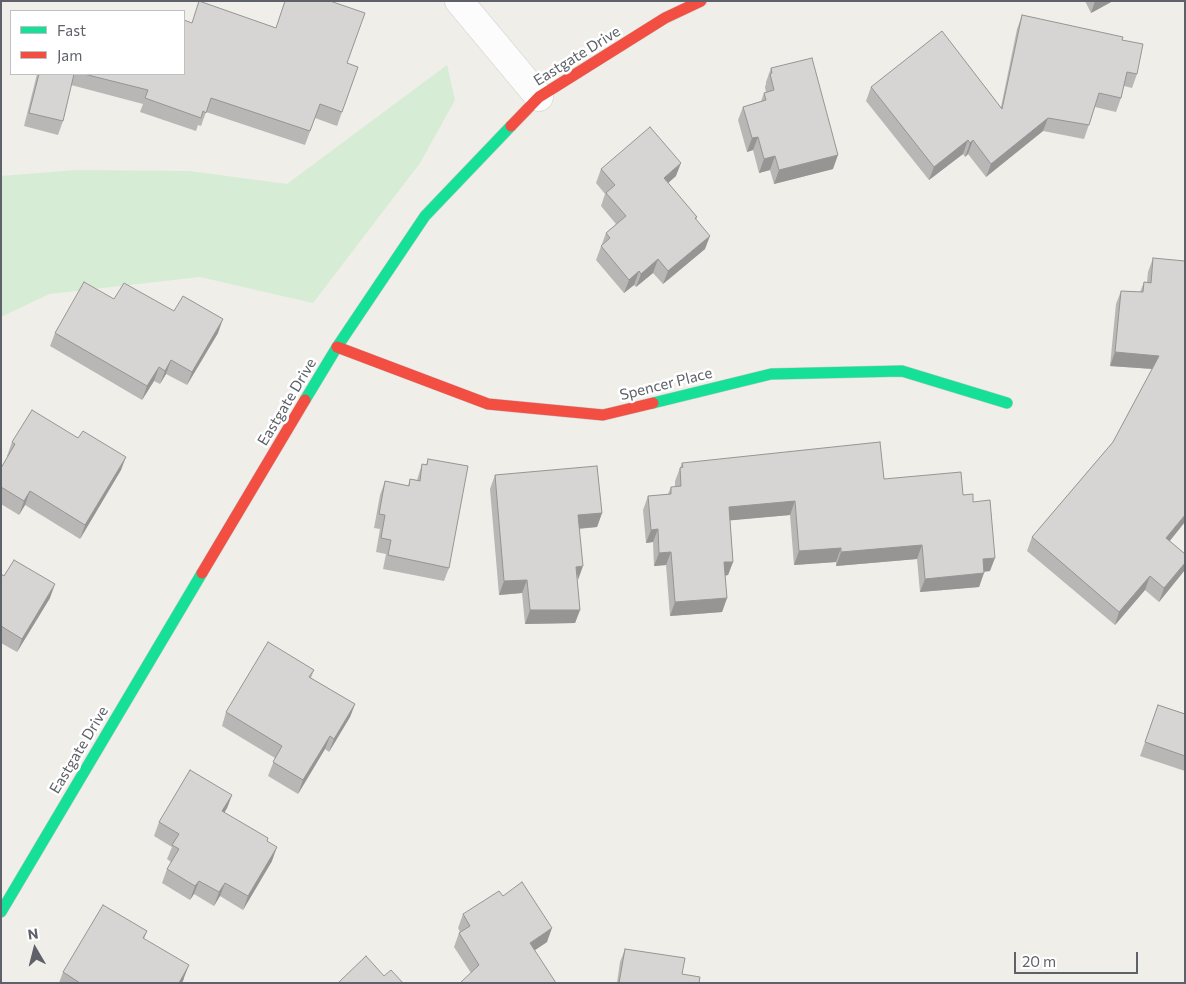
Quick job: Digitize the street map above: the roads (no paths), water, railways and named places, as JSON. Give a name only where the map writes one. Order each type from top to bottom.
[{"type":"street","points":[[459,1],[539,97]]},
{"type":"street","name":"Eastgate Drive","points":[[1,912],[337,347],[425,216],[539,97],[665,18],[701,1]]},
{"type":"street","name":"Spencer Place","points":[[337,347],[488,404],[602,415],[772,374],[902,371],[1007,404]]}]
